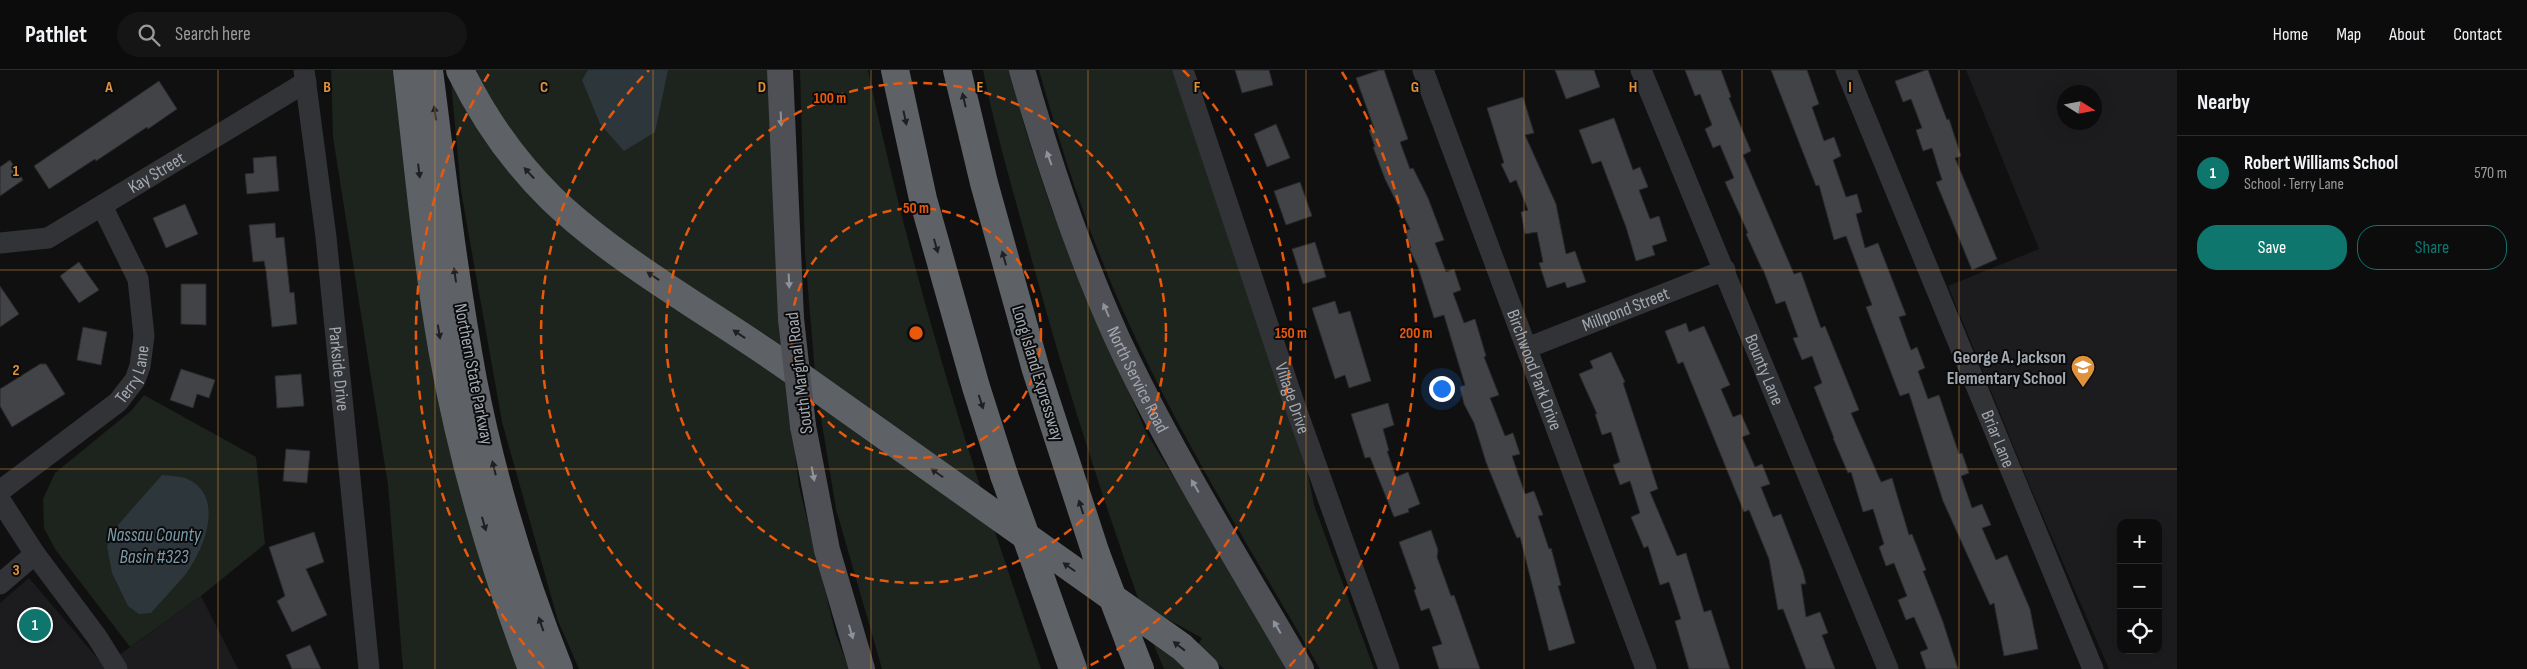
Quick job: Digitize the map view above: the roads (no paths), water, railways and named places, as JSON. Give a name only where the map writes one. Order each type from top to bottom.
[{"type":"highway","name":"Northern State Parkway","points":[[407,70],[442,350],[472,479],[488,538],[532,669]]},
{"type":"highway","name":"Northern State Parkway","points":[[429,70],[456,282],[473,381],[494,469],[521,562],[559,669]]},
{"type":"highway","points":[[460,70],[474,99],[518,161],[553,199],[608,245],[820,390],[1182,647],[1205,669]]},
{"type":"highway","points":[[895,70],[923,199],[976,387],[1004,475],[1039,572],[1062,666]]},
{"type":"highway","name":"Long Island Expressway","points":[[957,70],[984,183],[1036,370],[1096,554],[1140,669]]},
{"type":"main road","name":"South Marginal Road","points":[[780,70],[792,319],[803,426],[827,550],[862,669]]},
{"type":"main road","name":"North Service Road","points":[[1022,70],[1052,167],[1087,266],[1117,338],[1175,452],[1301,669]]},
{"type":"street","name":"Village Drive","points":[[1183,70],[1295,406],[1390,669]]},
{"type":"street","name":"Birchwood Park Drive","points":[[1423,70],[1646,669]]},
{"type":"street","name":"Bounty Lane","points":[[1642,70],[1888,669]]},
{"type":"street","name":"Briar Lane","points":[[1846,70],[2093,669]]},
{"type":"street","name":"Kay Street","points":[[0,243],[48,238],[102,206],[305,76]]},
{"type":"street","name":"Parkside Drive","points":[[305,76],[326,237],[369,669]]},
{"type":"street","name":"Terry Lane","points":[[0,491],[118,402],[135,380],[140,366],[144,336],[138,279],[102,206]]},
{"type":"street","name":"Millpond Street","points":[[1527,348],[1725,270]]},
{"type":"street","points":[[0,500],[35,554],[97,637],[115,668]]},
{"type":"street","points":[[0,584],[35,554]]},
{"type":"water","points":[[588,70],[668,70],[655,132],[624,151],[600,124],[582,80]]},
{"type":"water","name":"Nassau County Basin #323","points":[[162,475],[185,478],[198,486],[205,496],[208,509],[208,523],[199,552],[185,575],[151,613],[139,614],[128,606],[112,573],[107,546],[118,525]]},
{"type":"place","name":"George A. Jackson Elementary School","points":[[2083,388]]},
{"type":"place","name":"Robert Williams School","points":[[35,625]]}]
